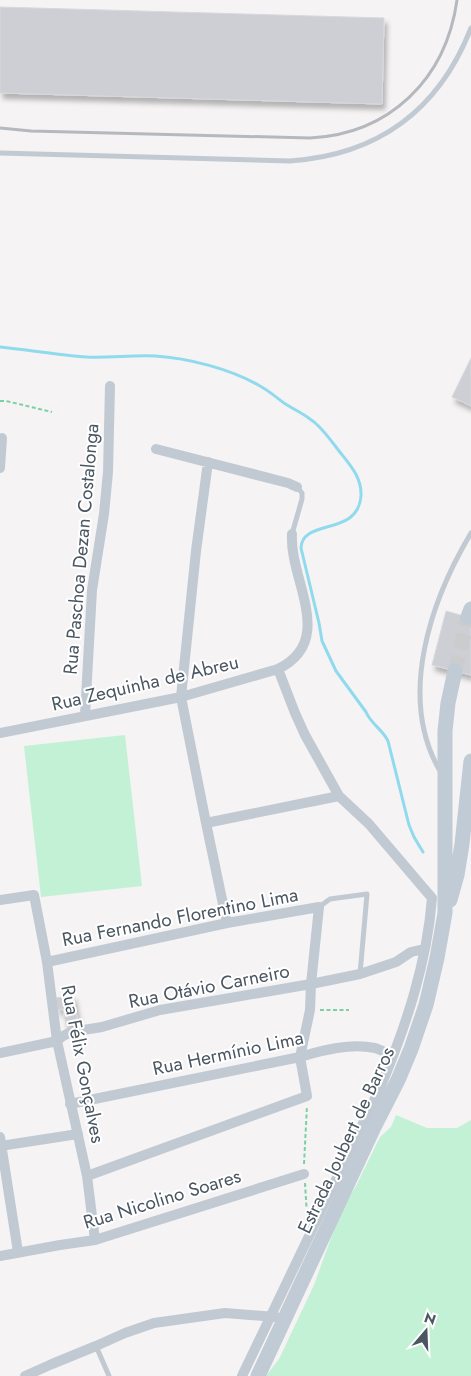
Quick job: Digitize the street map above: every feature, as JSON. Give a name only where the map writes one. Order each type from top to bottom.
[{"type":"main road","name":"Estrada Joubert de Barros","points":[[445,913],[446,717],[455,671]]},
{"type":"main road","name":"Estrada Joubert de Barros","points":[[258,1376],[278,1317],[398,1080],[411,1049],[432,981],[445,913],[460,862],[471,761]]},
{"type":"street","name":"Rua Paschoa Dezan Costalonga","points":[[85,716],[92,590],[104,514],[108,472],[110,386]]},
{"type":"street","points":[[0,468],[2,438]]},
{"type":"street","points":[[156,449],[288,482],[297,487]]},
{"type":"street","points":[[208,462],[196,551],[181,697],[227,923]]},
{"type":"street","name":"Rua Zequinha de Abreu","points":[[0,733],[181,697],[278,669],[289,663],[302,648],[308,629],[305,601],[293,555],[292,534]]},
{"type":"street","points":[[242,1376],[278,1317],[394,1055],[410,1004],[424,949],[432,898],[369,824],[339,796],[305,734],[278,669]]},
{"type":"street","points":[[206,823],[339,796]]},
{"type":"street","name":"Rua Félix Gonçalves","points":[[0,900],[34,895],[47,962],[57,1042],[87,1176],[96,1240]]},
{"type":"street","points":[[87,1176],[307,1096],[300,1057],[310,1010],[319,907]]},
{"type":"street","name":"Rua Fernando Florentino Lima","points":[[47,962],[227,923],[319,907]]},
{"type":"street","name":"Rua Otávio Carneiro","points":[[0,1053],[57,1042],[71,1032],[102,1027],[160,1010],[360,974],[396,962],[411,952],[424,949]]},
{"type":"street","name":"Rua Hermínio Lima","points":[[70,1104],[300,1057],[329,1048],[374,1048],[394,1055]]},
{"type":"street","points":[[18,1252],[0,1143],[78,1134]]},
{"type":"street","name":"Rua Nicolino Soares","points":[[0,1256],[96,1240],[304,1174]]},
{"type":"street","points":[[25,1376],[125,1333],[154,1323],[225,1313],[278,1317]]},
{"type":"lane","points":[[0,153],[290,160],[324,157],[341,153],[358,148],[381,136],[417,111],[435,92],[451,70],[460,55],[471,28]]},
{"type":"lane","name":"Rua Zequinha de Abreu","points":[[292,534],[302,500],[302,493],[297,487]]},
{"type":"lane","points":[[445,780],[432,756],[424,729],[420,701],[421,679],[427,636],[438,601],[471,532]]},
{"type":"lane","points":[[319,907],[330,899],[367,894],[360,974]]},
{"type":"lane","points":[[96,1346],[109,1376]]},
{"type":"path","points":[[0,401],[52,412]]},
{"type":"path","points":[[310,1010],[349,1010]]},
{"type":"green space","points":[[125,735],[142,886],[41,897],[24,746]]},
{"type":"green space","points":[[396,1115],[427,1128],[457,1128],[471,1120],[471,1376],[266,1376],[279,1359],[314,1285],[343,1207],[356,1186],[380,1137],[391,1127]]},
{"type":"building","points":[[0,7],[384,18],[382,104],[0,93]]},
{"type":"building","points":[[471,358],[471,406],[452,397]]},
{"type":"building","points":[[446,611],[471,618],[471,675],[432,665]]},
{"type":"building","points":[[73,995],[78,1023],[66,1025],[63,1009],[58,1010],[56,998]]},
{"type":"waterway","points":[[0,347],[87,357],[155,356],[209,365],[236,374],[260,386],[314,422],[324,432],[353,469],[361,488],[361,496],[358,509],[350,517],[341,523],[310,533],[304,539],[301,548],[322,641],[336,671],[388,741],[409,825],[423,852]]},
{"type":"tunnel","points":[[455,671],[468,617]]},
{"type":"railway","points":[[0,128],[31,131],[310,138],[339,134],[365,126],[389,113],[409,97],[427,77],[441,54],[451,28],[457,0]]}]
